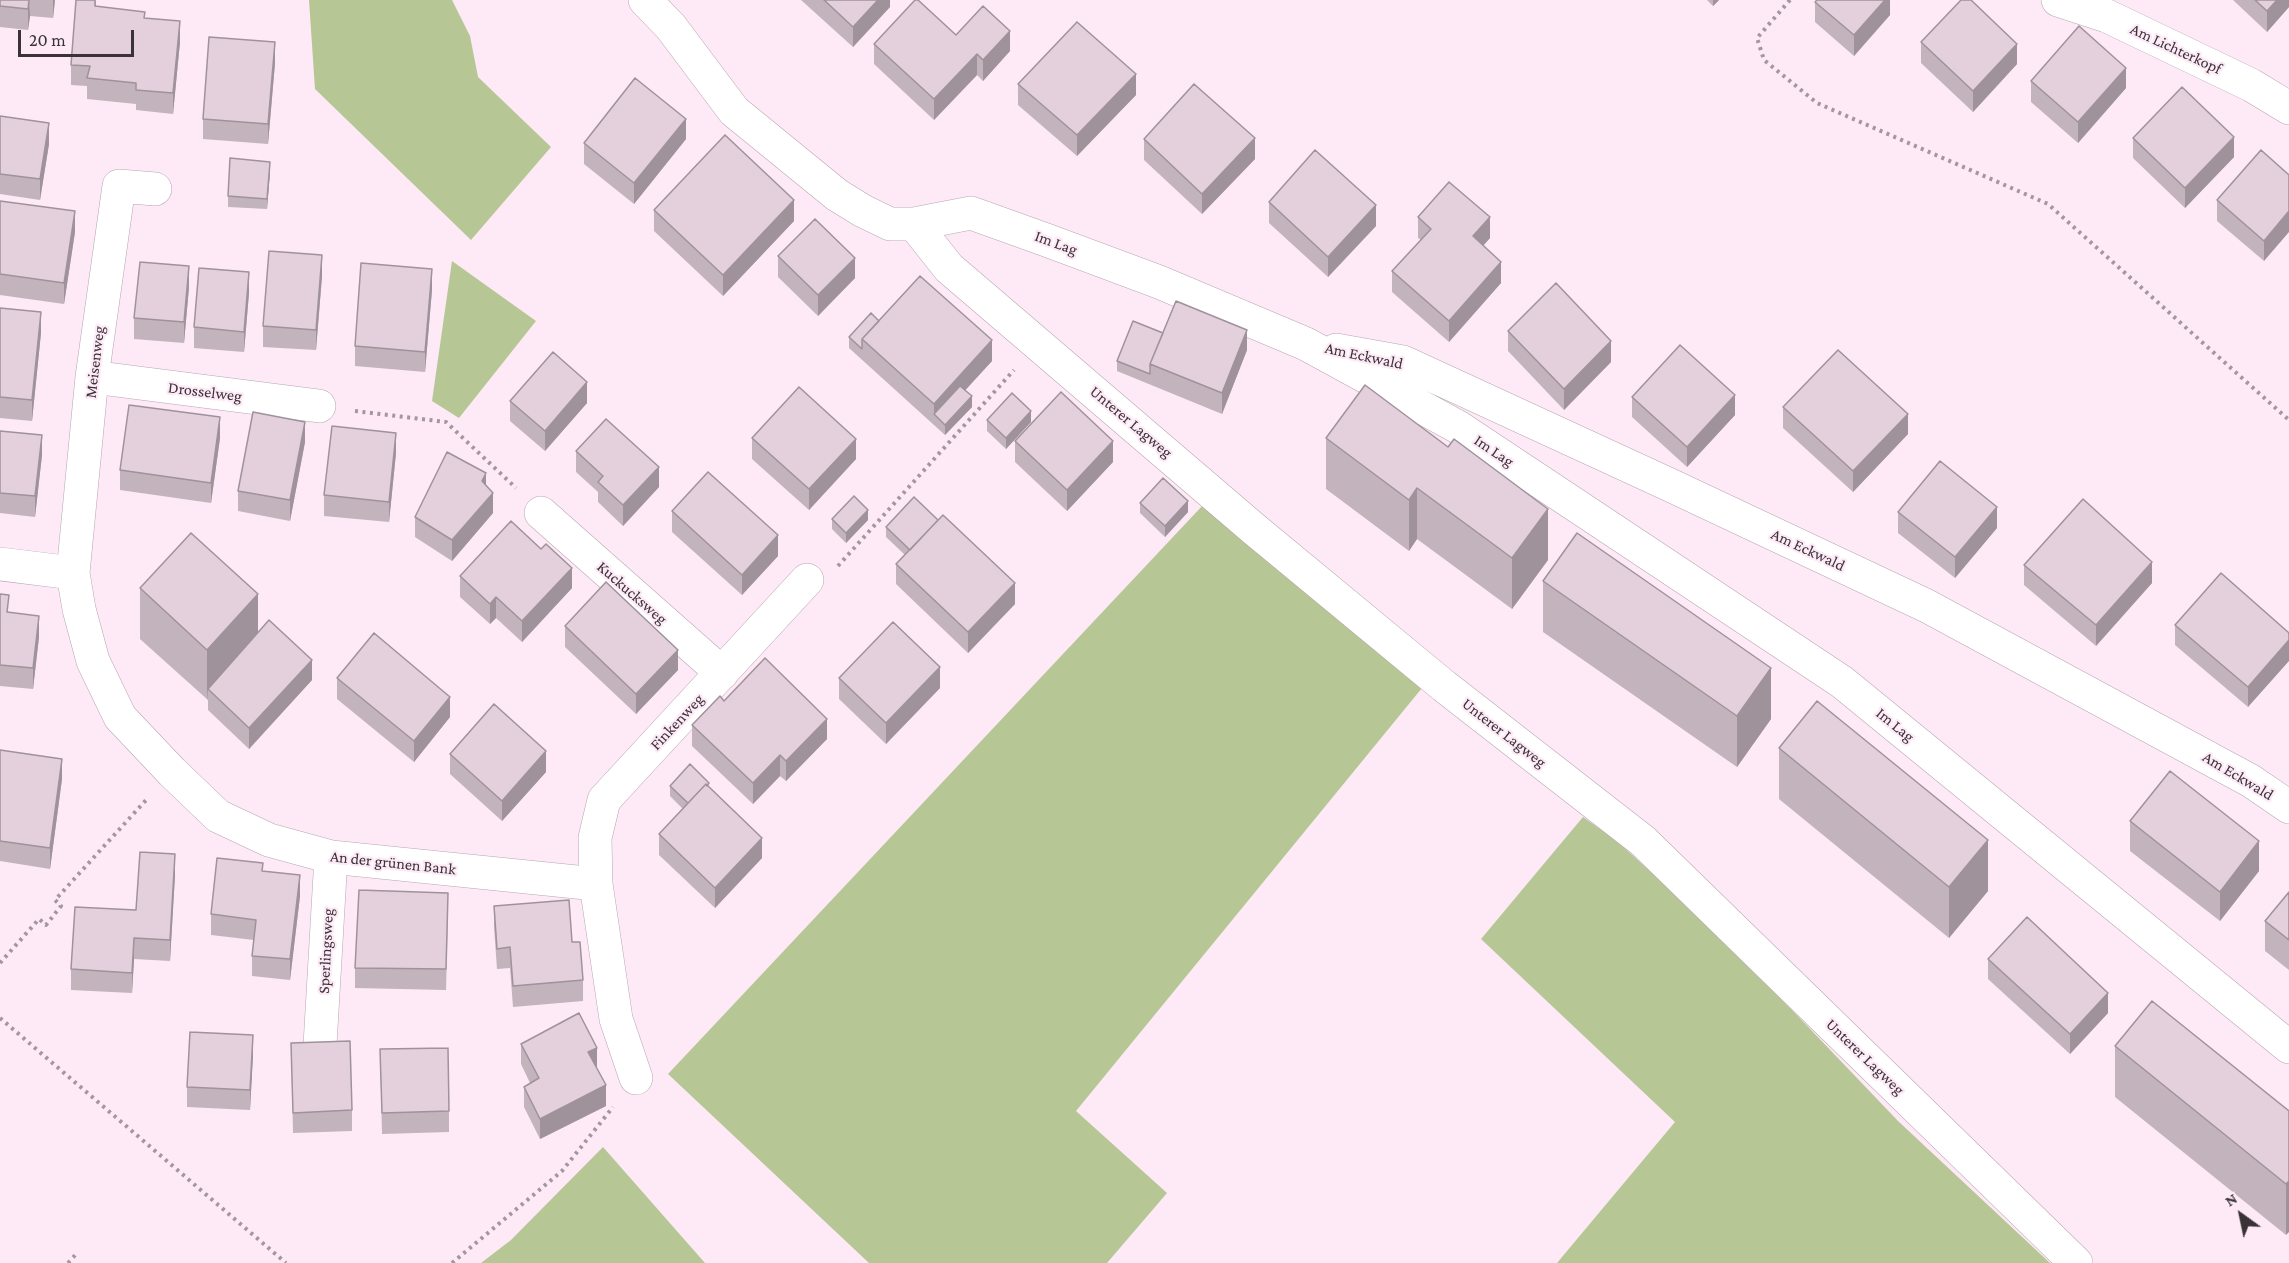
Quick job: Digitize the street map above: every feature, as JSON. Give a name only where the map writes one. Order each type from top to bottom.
[{"type":"street","name":"Im Lag","points":[[645,0],[671,27],[734,111],[837,195],[890,224],[914,224],[971,213],[1159,282],[1306,344],[1458,427],[1842,682],[2289,1047]]},
{"type":"street","name":"Am Lichterkopf","points":[[2058,0],[2107,16],[2251,84],[2289,108]]},
{"type":"street","name":"Meisenweg","points":[[73,573],[92,377],[119,186],[154,189]]},
{"type":"street","name":"Unterer Lagweg","points":[[914,224],[949,268],[1254,529],[1444,686],[1643,842],[2076,1263]]},
{"type":"street","name":"Am Eckwald","points":[[1306,344],[1403,362],[1670,484],[1927,606],[2251,782],[2289,807]]},
{"type":"street","name":"Drosselweg","points":[[92,377],[319,406]]},
{"type":"street","name":"Kuckucksweg","points":[[541,513],[722,672]]},
{"type":"street","points":[[0,564],[73,573]]},
{"type":"street","name":"An der grünen Bank","points":[[73,573],[79,609],[93,661],[120,717],[218,816],[269,840],[331,857],[596,884]]},
{"type":"street","name":"Finkenweg","points":[[596,884],[595,838],[604,800],[807,580]]},
{"type":"street","name":"Sperlingsweg","points":[[320,1045],[331,857]]},
{"type":"street","points":[[596,884],[616,1019],[636,1078]]},
{"type":"path","points":[[1790,0],[1758,38],[1764,60],[1817,102],[2048,204],[2289,420]]},
{"type":"path","points":[[807,580],[837,567],[1013,371]]},
{"type":"path","points":[[319,406],[446,422],[541,513]]},
{"type":"path","points":[[0,963],[39,919],[46,925],[62,906],[55,900],[172,772]]},
{"type":"path","points":[[0,1018],[286,1263]]},
{"type":"path","points":[[452,1263],[562,1171],[636,1078]]},
{"type":"path","points":[[68,1263],[78,1252]]},
{"type":"green space","points":[[309,0],[452,0],[470,36],[478,77],[551,147],[471,240],[315,89]]},
{"type":"green space","points":[[452,261],[536,321],[459,418],[432,401]]},
{"type":"green space","points":[[1204,504],[1422,688],[1076,1111],[1167,1193],[1107,1263],[869,1263],[668,1074]]},
{"type":"green space","points":[[1583,817],[1617,841],[1665,885],[1793,1011],[1898,1121],[2050,1263],[1557,1263],[1675,1122],[1481,939]]},
{"type":"green space","points":[[603,1147],[705,1263],[481,1263],[511,1240]]},
{"type":"building","points":[[0,0],[29,0],[28,9],[0,6]]},
{"type":"building","points":[[76,0],[95,0],[95,6],[145,12],[144,18],[180,21],[173,93],[136,90],[136,83],[87,78],[90,66],[71,65]]},
{"type":"building","points":[[824,0],[878,0],[853,27]]},
{"type":"building","points":[[915,0],[918,0],[956,35],[983,6],[1010,31],[983,60],[977,54],[934,99],[874,44]]},
{"type":"building","points":[[1817,0],[1885,0],[1854,35],[1815,2]]},
{"type":"building","points":[[1961,0],[1971,0],[2017,44],[1973,91],[1921,42]]},
{"type":"building","points":[[2255,0],[2277,0],[2267,11]]},
{"type":"building","points":[[1077,22],[1136,74],[1077,135],[1018,84]]},
{"type":"building","points":[[2079,26],[2126,68],[2078,122],[2031,81]]},
{"type":"building","points":[[209,37],[275,42],[268,124],[203,119]]},
{"type":"building","points":[[635,78],[686,119],[634,183],[584,143]]},
{"type":"building","points":[[1194,84],[1255,138],[1202,194],[1144,139]]},
{"type":"building","points":[[2182,87],[2234,137],[2185,188],[2133,138]]},
{"type":"building","points":[[0,116],[49,123],[40,179],[0,174]]},
{"type":"building","points":[[725,135],[794,200],[723,275],[654,210]]},
{"type":"building","points":[[1315,150],[1376,205],[1328,257],[1269,202]]},
{"type":"building","points":[[2261,150],[2289,175],[2289,211],[2264,241],[2217,200]]},
{"type":"building","points":[[230,158],[270,162],[267,199],[228,196]]},
{"type":"building","points":[[1449,182],[1490,217],[1473,236],[1501,262],[1449,321],[1392,271],[1431,229],[1418,217]]},
{"type":"building","points":[[0,201],[75,211],[64,283],[0,274]]},
{"type":"building","points":[[815,219],[855,258],[818,295],[778,256]]},
{"type":"building","points":[[269,251],[322,255],[316,330],[263,326]]},
{"type":"building","points":[[140,262],[189,266],[184,322],[134,318]]},
{"type":"building","points":[[361,263],[432,269],[425,352],[355,346]]},
{"type":"building","points":[[199,268],[249,272],[244,332],[194,327]]},
{"type":"building","points":[[920,276],[992,340],[934,404],[862,339]]},
{"type":"building","points":[[1556,283],[1611,341],[1564,389],[1508,331]]},
{"type":"building","points":[[1176,301],[1247,330],[1222,393],[1150,364]]},
{"type":"building","points":[[0,308],[41,312],[32,400],[0,397]]},
{"type":"building","points":[[871,313],[879,321],[862,339],[862,349],[849,337]]},
{"type":"building","points":[[1133,321],[1163,333],[1150,364],[1150,374],[1117,361]]},
{"type":"building","points":[[1680,345],[1735,395],[1687,447],[1632,397]]},
{"type":"building","points":[[1838,350],[1908,414],[1853,471],[1783,407]]},
{"type":"building","points":[[553,352],[587,382],[545,431],[510,401]]},
{"type":"building","points":[[1365,385],[1448,447],[1454,439],[1548,509],[1512,558],[1417,488],[1409,500],[1326,438]]},
{"type":"building","points":[[960,386],[972,396],[945,425],[934,414]]},
{"type":"building","points":[[799,387],[856,439],[809,489],[752,438]]},
{"type":"building","points":[[1061,392],[1113,441],[1067,490],[1015,441]]},
{"type":"building","points":[[1012,393],[1031,411],[1006,438],[987,420]]},
{"type":"building","points":[[129,405],[220,417],[211,483],[120,470]]},
{"type":"building","points":[[253,412],[305,422],[290,500],[238,491]]},
{"type":"building","points":[[606,419],[659,467],[623,505],[598,482],[603,476],[576,451]]},
{"type":"building","points":[[332,426],[396,433],[389,502],[324,495]]},
{"type":"building","points":[[0,431],[42,435],[35,496],[0,493]]},
{"type":"building","points":[[447,452],[486,473],[482,481],[493,493],[452,540],[415,517]]},
{"type":"building","points":[[1940,461],[1997,507],[1955,557],[1898,512]]},
{"type":"building","points":[[708,472],[778,535],[742,575],[672,511]]},
{"type":"building","points":[[1163,478],[1188,501],[1165,526],[1140,503]]},
{"type":"building","points":[[854,496],[868,510],[846,533],[832,519]]},
{"type":"building","points":[[914,497],[938,520],[910,550],[886,527]]},
{"type":"building","points":[[2083,499],[2152,562],[2096,625],[2024,565]]},
{"type":"building","points":[[943,515],[1015,583],[968,632],[896,564]]},
{"type":"building","points":[[511,521],[541,549],[546,544],[572,568],[522,621],[496,597],[490,604],[460,576]]},
{"type":"building","points":[[191,533],[258,594],[207,650],[140,588]]},
{"type":"building","points":[[1577,533],[1771,668],[1737,716],[1543,581]]},
{"type":"building","points":[[2221,573],[2289,633],[2289,640],[2248,687],[2175,625]]},
{"type":"building","points":[[606,582],[678,650],[636,694],[565,626]]},
{"type":"building","points":[[0,594],[9,595],[7,612],[39,616],[33,668],[0,665]]},
{"type":"building","points":[[269,620],[312,660],[249,728],[208,689]]},
{"type":"building","points":[[893,622],[940,667],[886,723],[839,678]]},
{"type":"building","points":[[374,633],[450,697],[414,741],[337,678]]},
{"type":"building","points":[[765,658],[827,719],[786,761],[780,755],[753,783],[692,725],[720,696],[724,701]]},
{"type":"building","points":[[1817,701],[1988,840],[1949,887],[1779,748]]},
{"type":"building","points":[[494,704],[546,751],[502,801],[450,754]]},
{"type":"building","points":[[0,750],[62,759],[50,848],[0,841]]},
{"type":"building","points":[[690,764],[709,783],[688,803],[670,786]]},
{"type":"building","points":[[2170,771],[2259,841],[2220,892],[2130,821]]},
{"type":"building","points":[[706,784],[762,838],[715,888],[659,834]]},
{"type":"building","points":[[140,852],[175,854],[170,940],[134,938],[132,973],[71,969],[75,907],[136,910]]},
{"type":"building","points":[[217,858],[263,863],[262,871],[300,875],[290,959],[252,956],[256,920],[211,914]]},
{"type":"building","points":[[359,890],[448,893],[446,969],[355,968]]},
{"type":"building","points":[[2289,892],[2289,940],[2265,921]]},
{"type":"building","points":[[569,900],[572,942],[580,942],[583,980],[513,986],[510,947],[497,949],[494,906]]},
{"type":"building","points":[[2027,917],[2108,993],[2070,1034],[1988,959]]},
{"type":"building","points":[[2152,1001],[2289,1111],[2289,1181],[2286,1184],[2115,1046]]},
{"type":"building","points":[[579,1013],[597,1048],[588,1052],[606,1085],[540,1119],[524,1087],[539,1078],[521,1044]]},
{"type":"building","points":[[190,1032],[253,1035],[250,1090],[187,1087]]},
{"type":"building","points":[[350,1041],[352,1110],[293,1113],[291,1043]]},
{"type":"building","points":[[448,1048],[449,1111],[382,1113],[380,1049]]}]
